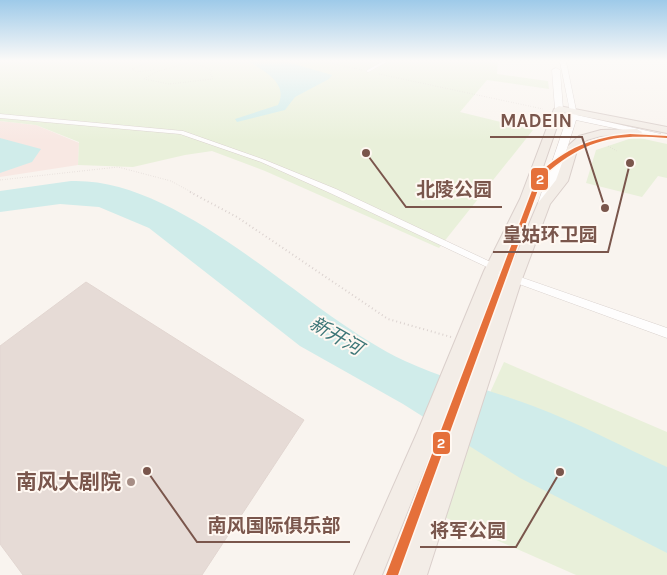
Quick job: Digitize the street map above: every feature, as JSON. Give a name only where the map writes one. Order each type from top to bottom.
[{"type":"main road","points":[[368,575],[426,438],[493,269],[526,199],[558,111],[556,88]]},
{"type":"main road","points":[[413,575],[456,454],[484,364],[514,279],[544,203],[573,114],[568,88]]},
{"type":"main road","points":[[558,111],[664,133]]},
{"type":"main road","points":[[544,203],[562,181],[570,151],[577,141],[601,132],[664,133]]},
{"type":"street","points":[[0,116],[181,132],[263,161],[333,191],[514,279],[667,333]]},
{"type":"path","points":[[446,88],[543,109]]},
{"type":"path","points":[[519,120],[531,122]]},
{"type":"path","points":[[608,146],[617,151]]},
{"type":"path","points":[[0,180],[118,167],[171,181],[237,217],[388,319],[461,347]]},
{"type":"shaded area","points":[[0,121],[36,125],[79,143],[78,165],[0,177]]},
{"type":"green space","points":[[0,88],[480,88],[460,112],[533,130],[439,248],[265,171],[212,151],[133,167],[78,165],[79,142],[36,125],[0,121]]},
{"type":"green space","points":[[635,137],[667,144],[667,178],[658,176],[642,197],[586,183],[596,150]]},
{"type":"green space","points":[[504,362],[667,432],[667,575],[576,575],[435,513]]},
{"type":"water","points":[[279,88],[312,88],[295,97],[285,110],[237,122],[235,119],[278,105],[281,97]]},
{"type":"water","points":[[0,138],[41,149],[32,162],[0,173]]},
{"type":"water","name":"新开河","points":[[71,181],[114,186],[157,201],[200,224],[366,340],[405,361],[436,374],[517,400],[550,413],[584,427],[667,467],[667,553],[520,478],[403,404],[300,346],[149,228],[99,207],[60,204],[0,212],[0,191]]},
{"type":"building","name":"南风大剧院","points":[[86,282],[304,420],[202,575],[23,575],[0,544],[0,346]]},
{"type":"transit line","name":"2","points":[[392,575],[541,175],[555,162],[584,145],[599,140],[630,135],[667,137]]},
{"type":"place","name":"北陵公园","points":[[366,153]]},
{"type":"place","name":"皇姑环卫园","points":[[630,163]]},
{"type":"place","name":"MADEIN","points":[[605,208]]},
{"type":"place","name":"南风国际俱乐部","points":[[147,471]]},
{"type":"place","name":"将军公园","points":[[560,472]]},
{"type":"place","name":"南风大剧院","points":[[131,482]]}]
